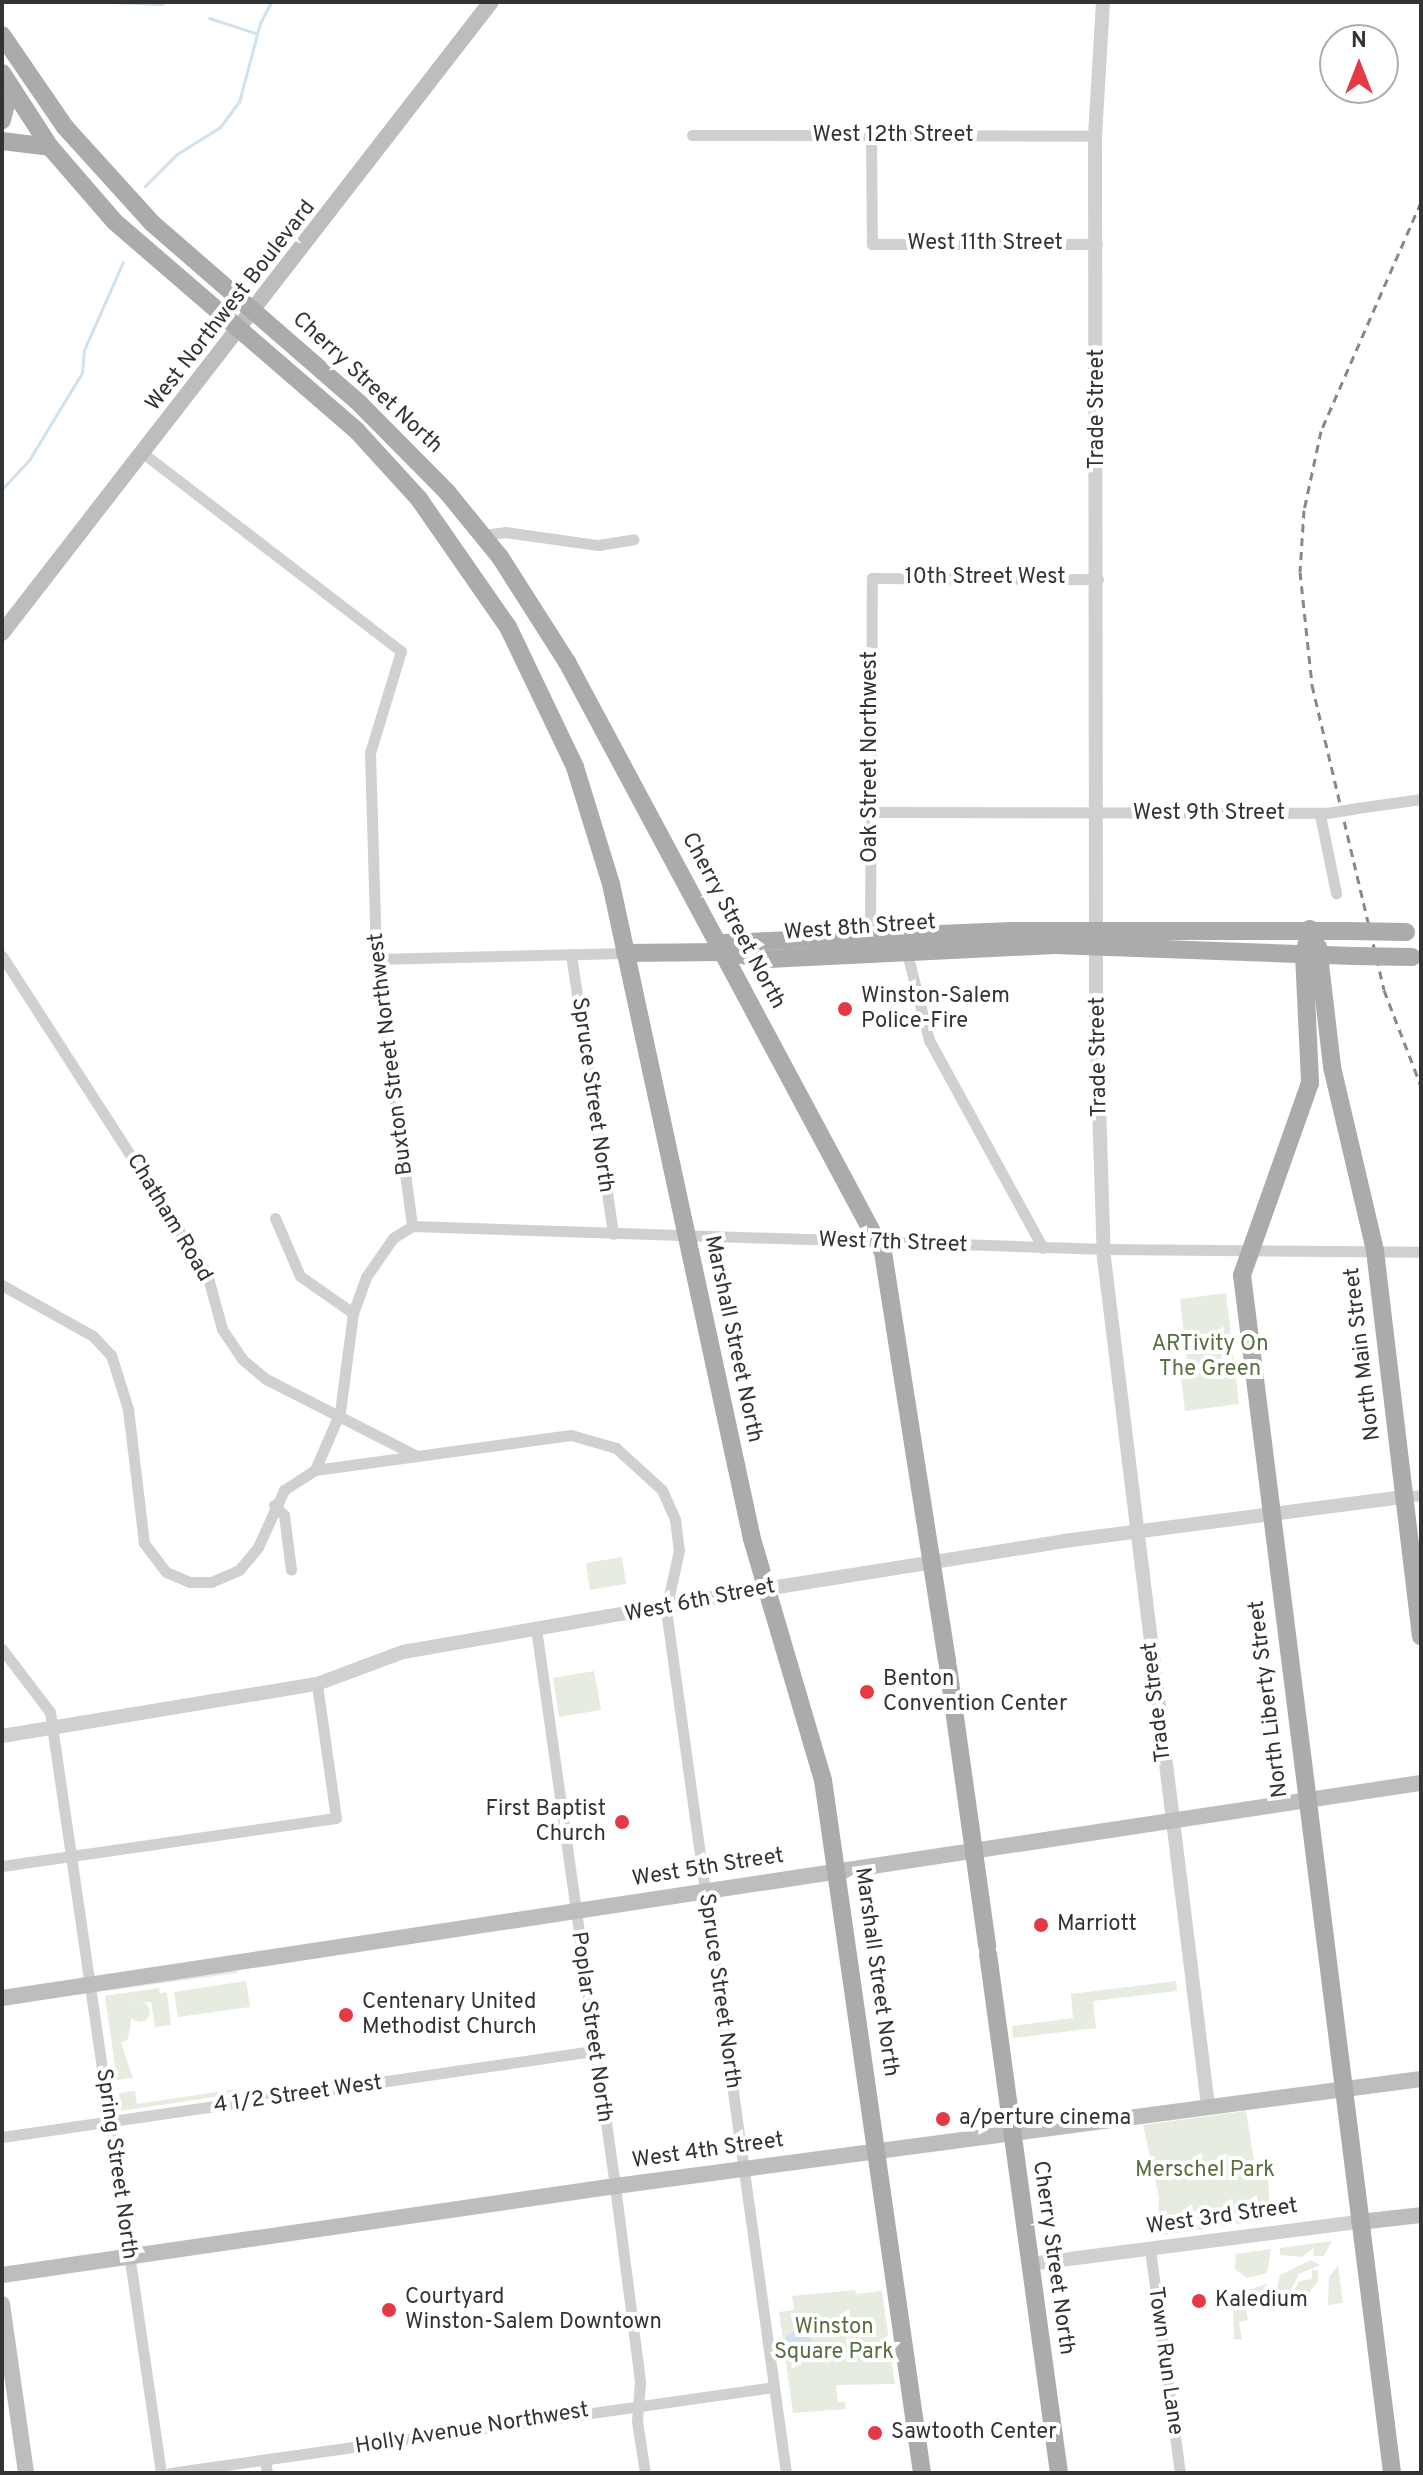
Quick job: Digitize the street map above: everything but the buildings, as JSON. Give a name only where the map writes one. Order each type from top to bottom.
[{"type":"main road","name":"West Northwest Boulevard","points":[[2,633],[255,313],[491,2]]},
{"type":"main road","name":"Cherry Street North","points":[[2,35],[65,127],[129,200],[391,434],[482,535],[567,662],[879,1243],[888,1273],[947,1664],[1059,2473]]},
{"type":"main road","name":"Marshall Street North","points":[[2,73],[50,147],[139,246],[379,453],[438,523],[492,600],[538,681],[575,767],[603,854],[765,1589],[817,1753],[837,1870],[922,2473]]},
{"type":"main road","points":[[2,89],[7,100],[2,120]]},
{"type":"main road","points":[[2,141],[50,147]]},
{"type":"main road","points":[[1098,939],[1310,929],[1414,933]]},
{"type":"main road","name":"North Main Street","points":[[1310,929],[1339,1101],[1375,1251],[1412,1496],[1421,1636]]},
{"type":"main road","name":"West 8th Street","points":[[625,953],[870,937],[1098,939]]},
{"type":"main road","points":[[1098,939],[1417,958]]},
{"type":"main road","name":"West 8th Street","points":[[721,947],[768,959],[1098,939]]},
{"type":"main road","name":"North Liberty Street","points":[[1312,954],[1313,1062],[1304,1103],[1248,1249],[1242,1275],[1305,1799],[1392,2473]]},
{"type":"main road","points":[[748,1000],[752,980],[768,959]]},
{"type":"main road","points":[[1304,1103],[1323,1095],[1339,1101]]},
{"type":"main road","name":"West 5th Street","points":[[2,1998],[1421,1783]]},
{"type":"main road","name":"West 4th Street","points":[[2,2275],[615,2186],[1421,2079]]},
{"type":"main road","name":"West 3rd Street","points":[[1359,2222],[1421,2215]]},
{"type":"main road","points":[[2,2304],[26,2473]]},
{"type":"street","name":"Trade Street","points":[[1103,2],[1095,136],[1098,939],[1105,1249],[1170,1819],[1208,2106]]},
{"type":"street","name":"West 12th Street","points":[[692,135],[1095,136]]},
{"type":"street","name":"West 11th Street","points":[[871,136],[872,244],[1097,244]]},
{"type":"street","name":"Buxton Street Northwest","points":[[144,454],[401,651],[370,753],[376,959],[412,1226]]},
{"type":"street","points":[[482,535],[505,532],[598,545],[634,539]]},
{"type":"street","name":"10th Street West","points":[[872,578],[1098,579]]},
{"type":"street","name":"Oak Street Northwest","points":[[870,937],[872,578]]},
{"type":"street","name":"West 9th Street","points":[[871,812],[1324,814],[1421,799]]},
{"type":"street","points":[[1324,814],[1336,893]]},
{"type":"street","points":[[906,949],[929,1040],[1043,1248]]},
{"type":"street","name":"West 8th Street","points":[[376,959],[625,953]]},
{"type":"street","name":"Spruce Street North","points":[[571,955],[613,1234]]},
{"type":"street","name":"Chatham Road","points":[[2,956],[207,1274],[229,1343],[266,1379],[340,1412],[415,1455]]},
{"type":"street","points":[[275,1218],[300,1276],[353,1313]]},
{"type":"street","points":[[2,1285],[93,1336],[111,1355],[124,1389],[144,1543],[166,1572],[201,1583],[231,1575],[258,1547],[274,1505],[292,1481],[315,1470],[340,1412],[353,1313],[377,1258],[412,1226]]},
{"type":"street","name":"West 7th Street","points":[[412,1226],[1043,1248],[1421,1252]]},
{"type":"street","name":"Spruce Street North","points":[[315,1470],[571,1435],[602,1441],[646,1472],[669,1504],[678,1535],[677,1565],[666,1610],[786,2473]]},
{"type":"street","name":"West 6th Street","points":[[2,1736],[317,1684],[403,1652],[536,1628],[666,1610],[765,1589],[1137,1532],[1412,1496]]},
{"type":"street","points":[[274,1505],[284,1515],[291,1570]]},
{"type":"street","name":"Poplar Street North","points":[[536,1628],[593,2051],[615,2186],[645,2473]]},
{"type":"street","name":"Spring Street North","points":[[2,1649],[47,1703],[53,1727],[161,2473]]},
{"type":"street","points":[[2,1866],[336,1818],[317,1684]]},
{"type":"street","name":"4 1/2 Street West","points":[[2,2137],[593,2051]]},
{"type":"street","name":"West 3rd Street","points":[[1030,2264],[1359,2222]]},
{"type":"street","name":"Town Run Lane","points":[[1150,2249],[1180,2473]]},
{"type":"street","name":"Holly Avenue Northwest","points":[[170,2473],[640,2403],[774,2387]]},
{"type":"street","points":[[265,2460],[267,2473]]},
{"type":"green space","name":"ARTivity On The Green","points":[[1226,1293],[1239,1404],[1185,1411],[1180,1369],[1188,1368],[1180,1299]]},
{"type":"green space","points":[[622,1557],[626,1584],[590,1590],[586,1563]]},
{"type":"green space","points":[[594,1671],[601,1710],[559,1717],[553,1678]]},
{"type":"green space","points":[[237,1970],[237,1973],[105,1991],[107,1990]]},
{"type":"green space","points":[[246,1981],[250,2007],[178,2017],[174,1992]]},
{"type":"green space","points":[[1176,1981],[1177,1991],[1093,2001],[1096,2028],[1013,2038],[1012,2026],[1073,2018],[1071,1994]]},
{"type":"green space","points":[[159,1988],[160,1993],[167,1992],[171,2025],[155,2027],[151,2002],[134,2003],[128,2039],[121,2043],[133,2078],[117,2080],[105,1996]]},
{"type":"green space","points":[[140,2002],[147,2005],[150,2012],[147,2019],[140,2022],[133,2019],[130,2012],[133,2005]]},
{"type":"green space","points":[[236,2089],[234,2094],[121,2111],[119,2093],[135,2091],[137,2104]]},
{"type":"green space","name":"Merschel Park","points":[[1246,2111],[1255,2166],[1268,2175],[1270,2219],[1157,2236],[1159,2197],[1143,2125]]},
{"type":"green space","points":[[1332,2241],[1324,2256],[1313,2256],[1314,2248],[1302,2257],[1280,2255],[1280,2248]]},
{"type":"green space","points":[[1271,2249],[1267,2273],[1247,2278],[1235,2269],[1236,2254]]},
{"type":"green space","points":[[1311,2260],[1320,2265],[1299,2274],[1289,2294],[1276,2292],[1280,2275]]},
{"type":"green space","points":[[1338,2265],[1343,2303],[1328,2305],[1329,2277]]},
{"type":"green space","points":[[1312,2270],[1318,2270],[1318,2281],[1302,2302],[1246,2307],[1248,2320],[1239,2322],[1242,2340],[1234,2339],[1233,2311],[1242,2292],[1266,2284],[1278,2298],[1290,2299],[1299,2281],[1312,2279]]},
{"type":"green space","name":"Winston Square Park","points":[[855,2290],[856,2294],[882,2291],[895,2384],[836,2385],[838,2402],[845,2402],[846,2409],[793,2413],[779,2312],[794,2310],[792,2296]]},
{"type":"water","points":[[798,2331],[808,2335],[812,2345],[808,2355],[798,2359],[788,2355],[784,2345],[788,2335]]},
{"type":"waterway","points":[[109,2],[163,4]]},
{"type":"waterway","points":[[145,186],[177,154],[220,127],[239,102],[260,23],[271,2]]},
{"type":"waterway","points":[[209,18],[255,33]]},
{"type":"waterway","points":[[2,489],[29,460],[82,373],[84,350],[123,262]]},
{"type":"railway","points":[[1421,202],[1321,431],[1304,510],[1300,572],[1312,685],[1384,990],[1421,1086]]},
{"type":"place","name":"Winston-Salem Police-Fire","points":[[845,1009]]},
{"type":"place","name":"Benton Convention Center","points":[[867,1692]]},
{"type":"place","name":"First Baptist Church","points":[[622,1822]]},
{"type":"place","name":"Marriott","points":[[1041,1925]]},
{"type":"place","name":"Centenary United Methodist Church","points":[[346,2015]]},
{"type":"place","name":"a/perture cinema","points":[[943,2119]]},
{"type":"place","name":"Kaledium","points":[[1199,2301]]},
{"type":"place","name":"Courtyard Winston-Salem Downtown","points":[[389,2310]]},
{"type":"place","name":"Sawtooth Center","points":[[875,2433]]}]
